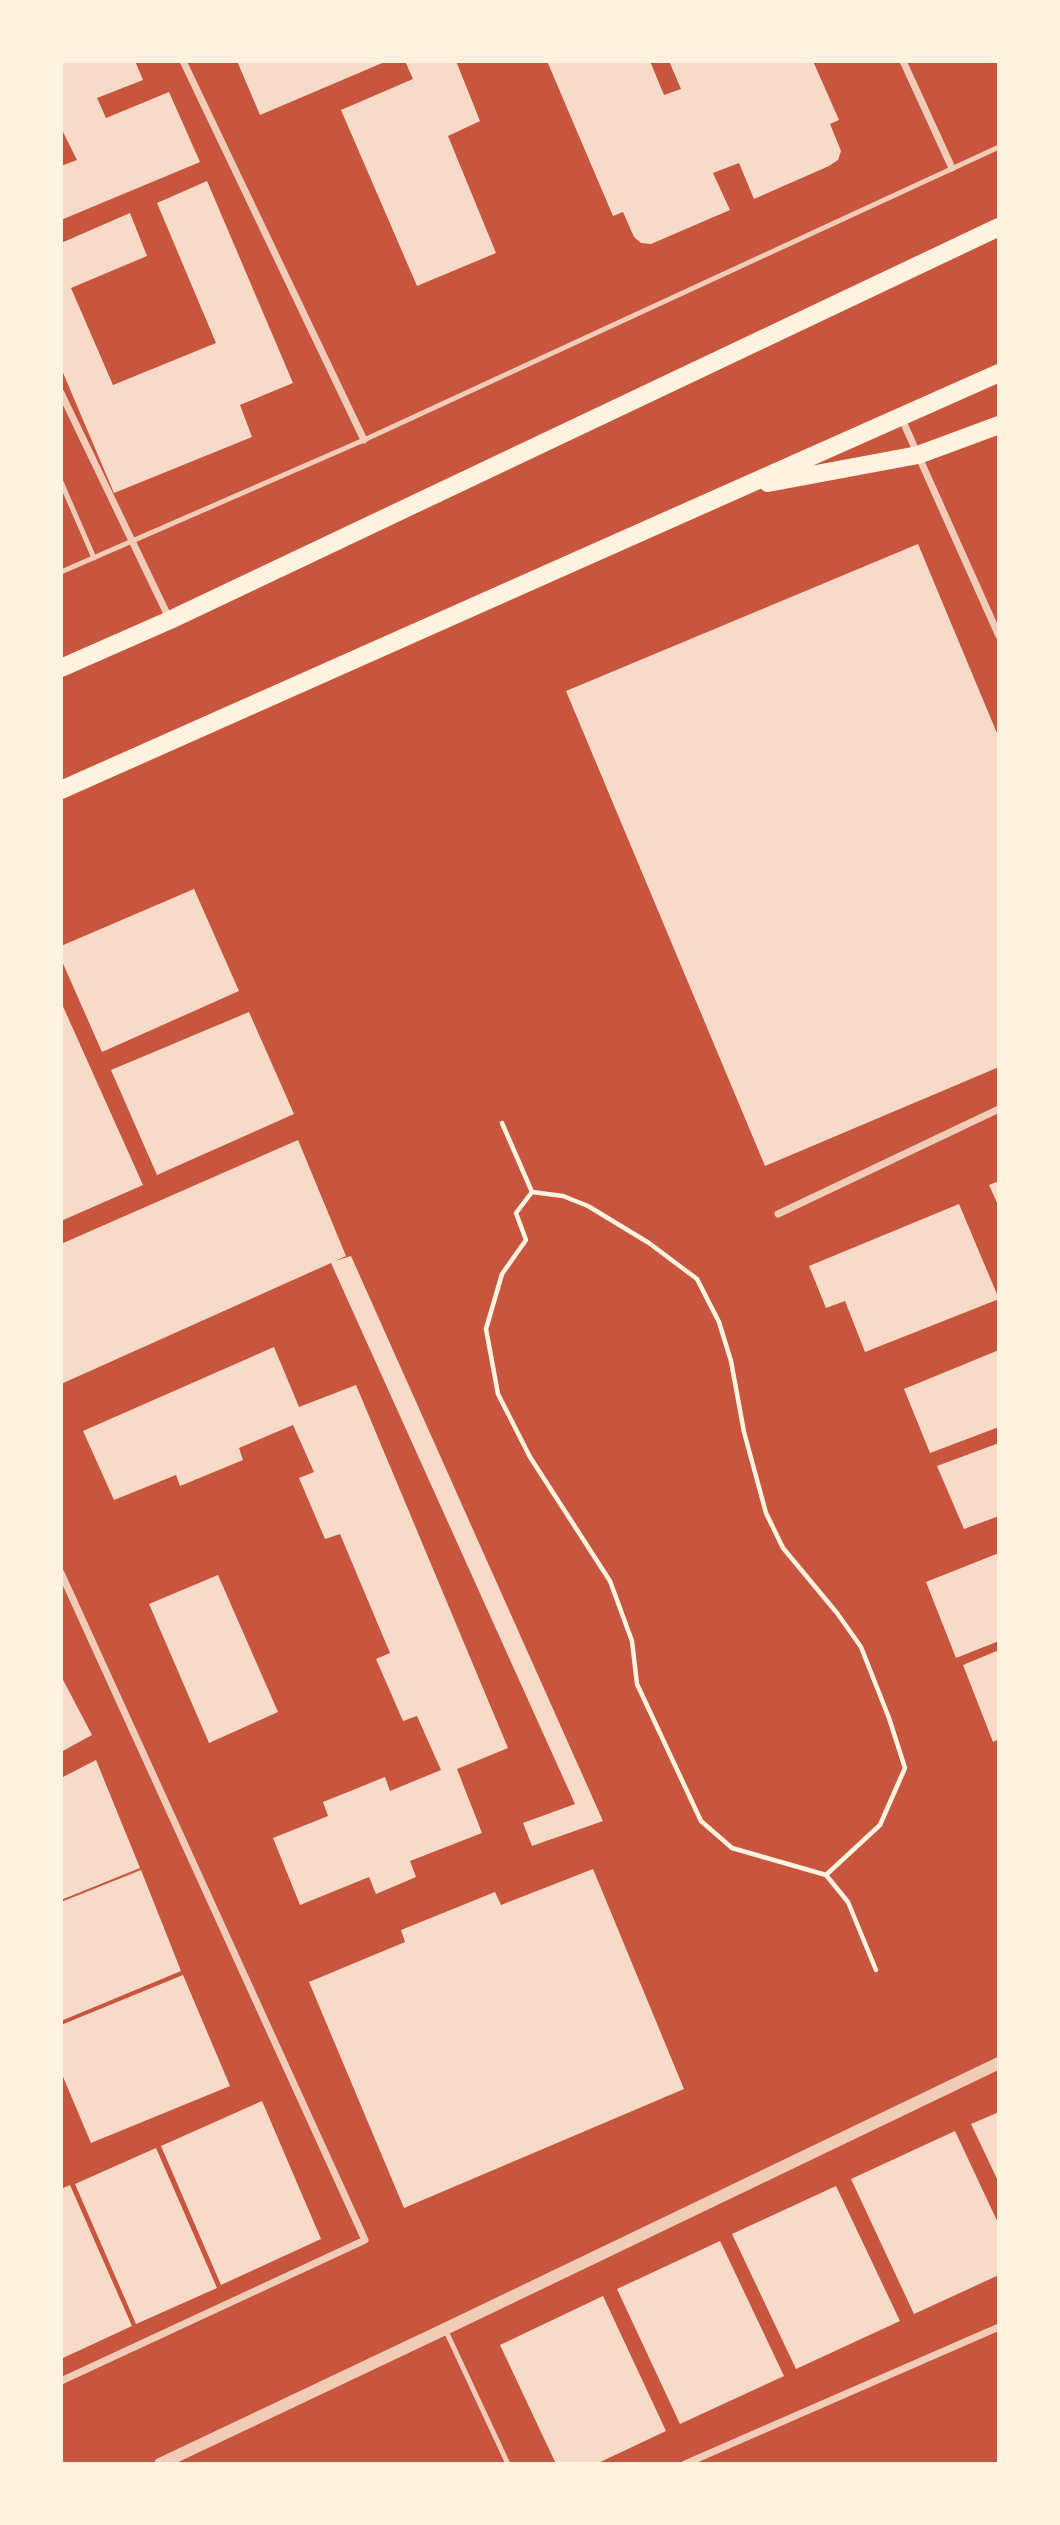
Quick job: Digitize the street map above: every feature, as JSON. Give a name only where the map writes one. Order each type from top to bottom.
[{"type":"main road","points":[[61,668],[170,620],[999,228]]},
{"type":"main road","points":[[61,790],[999,373]]},
{"type":"main road","points":[[741,488],[918,455],[999,425]]},
{"type":"street","points":[[183,61],[364,440]]},
{"type":"street","points":[[903,61],[952,167]]},
{"type":"street","points":[[61,393],[170,620]]},
{"type":"street","points":[[901,416],[999,636]]},
{"type":"street","points":[[778,1214],[999,1109]]},
{"type":"street","points":[[61,1573],[365,2240],[61,2381]]},
{"type":"street","points":[[160,2464],[999,2063]]},
{"type":"street","points":[[685,2464],[999,2327]]},
{"type":"lane","points":[[61,572],[364,440],[999,147]]},
{"type":"lane","points":[[61,482],[94,558]]},
{"type":"lane","points":[[445,2329],[508,2464]]},
{"type":"path","points":[[502,1123],[532,1192]]},
{"type":"path","points":[[532,1192],[516,1213],[526,1240],[502,1274],[486,1329],[498,1394],[530,1457],[610,1581],[632,1641],[636,1684],[701,1821],[732,1848],[826,1875],[848,1902],[876,1970]]},
{"type":"path","points":[[532,1192],[563,1196],[588,1206],[649,1243],[697,1279],[719,1322],[731,1361],[744,1432],[766,1513],[783,1548],[837,1613],[861,1647],[905,1768],[880,1825],[826,1875]]},
{"type":"building","points":[[61,61],[135,61],[143,80],[97,98],[106,118],[169,92],[200,162],[61,220],[61,166],[77,160],[61,128]]},
{"type":"building","points":[[237,61],[387,61],[260,115]]},
{"type":"building","points":[[405,61],[456,61],[480,121],[448,136],[496,253],[417,286],[341,110],[413,79]]},
{"type":"building","points":[[547,61],[650,61],[664,95],[681,89],[669,61],[813,61],[839,120],[830,124],[841,151],[838,160],[829,166],[754,199],[739,163],[713,173],[730,210],[651,244],[641,243],[634,237],[623,212],[613,216]]},
{"type":"building","points":[[207,181],[293,383],[240,405],[252,437],[114,493],[61,368],[61,243],[130,213],[147,256],[71,288],[113,385],[216,343],[157,203]]},
{"type":"building","points":[[918,544],[999,738],[999,1067],[765,1166],[566,691]]},
{"type":"building","points":[[194,889],[239,991],[102,1052],[61,959],[61,946]]},
{"type":"building","points":[[61,1002],[143,1185],[61,1221]]},
{"type":"building","points":[[249,1012],[294,1114],[157,1175],[111,1070]]},
{"type":"building","points":[[298,1140],[346,1256],[335,1261],[351,1256],[603,1821],[532,1846],[523,1823],[575,1804],[331,1263],[61,1384],[61,1244]]},
{"type":"building","points":[[999,1181],[999,1207],[989,1185]]},
{"type":"building","points":[[959,1204],[999,1299],[865,1352],[845,1301],[826,1308],[809,1266]]},
{"type":"building","points":[[274,1347],[299,1407],[356,1385],[508,1748],[457,1769],[482,1833],[410,1861],[416,1877],[376,1894],[369,1877],[300,1905],[273,1838],[328,1816],[323,1802],[385,1777],[390,1791],[441,1770],[417,1716],[403,1721],[376,1659],[390,1653],[340,1534],[325,1539],[299,1478],[314,1472],[293,1425],[239,1448],[243,1460],[180,1486],[176,1475],[114,1500],[83,1431]]},
{"type":"building","points":[[999,1350],[999,1427],[930,1453],[904,1389]]},
{"type":"building","points":[[999,1443],[999,1516],[964,1529],[937,1466]]},
{"type":"building","points":[[999,1553],[999,1641],[956,1658],[926,1582]]},
{"type":"building","points":[[218,1575],[278,1712],[209,1743],[149,1604]]},
{"type":"building","points":[[999,1650],[999,1739],[993,1742],[963,1665]]},
{"type":"building","points":[[61,1676],[92,1735],[61,1752]]},
{"type":"building","points":[[96,1760],[140,1868],[61,1900],[61,1778]]},
{"type":"building","points":[[593,1869],[684,2089],[404,2208],[309,1982],[405,1942],[401,1930],[495,1892],[501,1905]]},
{"type":"building","points":[[141,1870],[181,1971],[61,2021],[61,1902]]},
{"type":"building","points":[[183,1975],[230,2086],[91,2143],[61,2072],[61,2025]]},
{"type":"building","points":[[262,2101],[321,2239],[221,2285],[161,2146]]},
{"type":"building","points":[[999,2112],[999,2183],[971,2124]]},
{"type":"building","points":[[955,2131],[999,2225],[999,2275],[914,2314],[851,2179]]},
{"type":"building","points":[[156,2148],[217,2288],[136,2324],[75,2184]]},
{"type":"building","points":[[70,2185],[132,2326],[63,2358],[61,2189]]},
{"type":"building","points":[[836,2186],[900,2321],[796,2369],[732,2234]]},
{"type":"building","points":[[720,2241],[784,2376],[680,2424],[617,2289]]},
{"type":"building","points":[[603,2296],[666,2431],[596,2464],[556,2464],[500,2345]]}]
